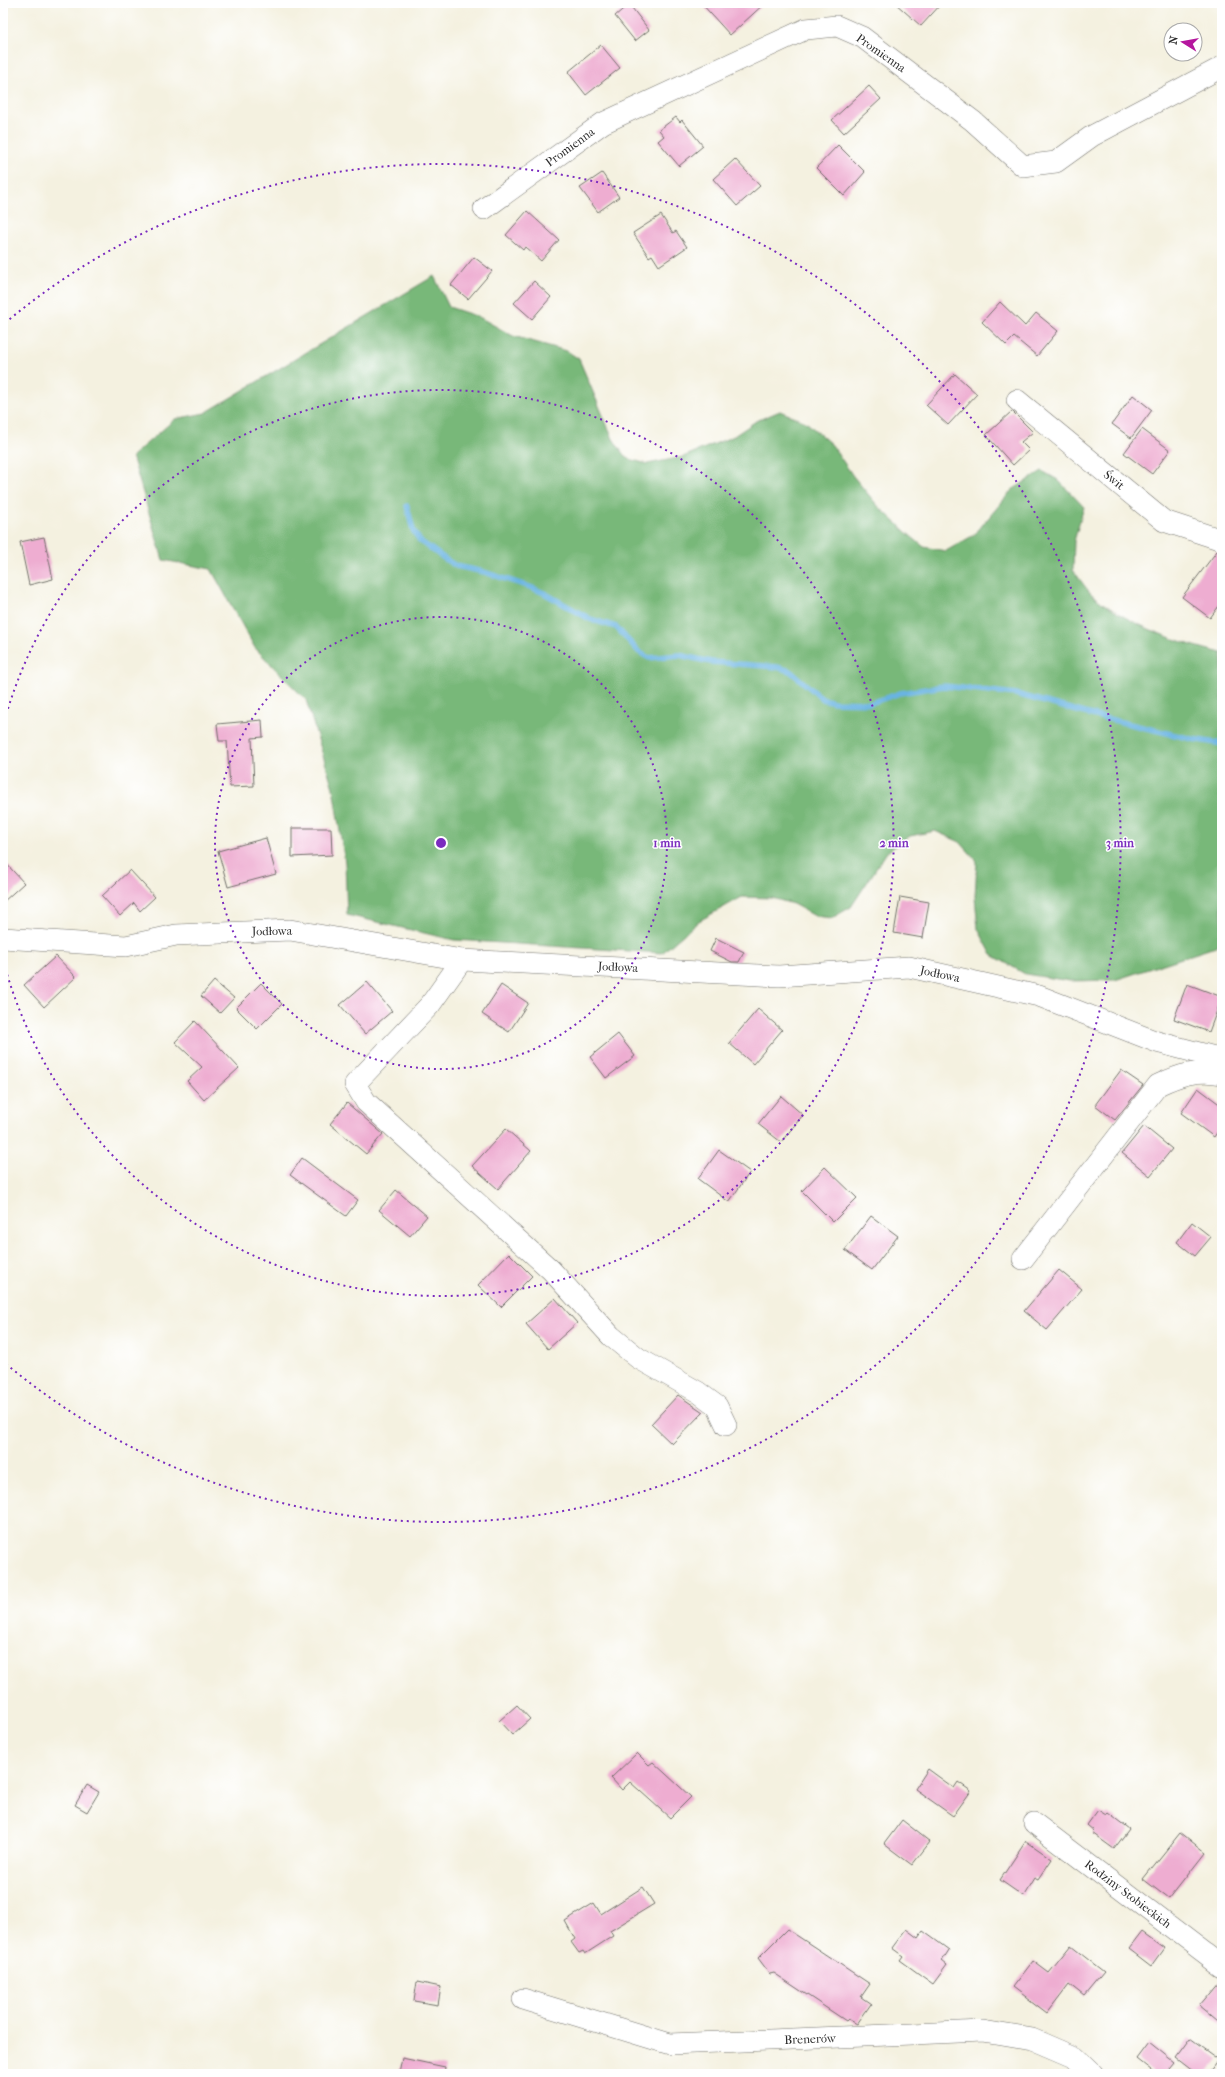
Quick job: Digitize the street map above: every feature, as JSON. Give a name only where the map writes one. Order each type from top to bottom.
[{"type":"street","name":"Promienna","points":[[484,209],[603,123],[806,29],[837,26],[862,37],[973,122],[1023,166],[1056,162],[1092,136],[1222,67]]},
{"type":"street","name":"Świt","points":[[1017,400],[1164,521],[1222,540]]},
{"type":"street","name":"Jodłowa","points":[[3,938],[126,946],[176,935],[290,930],[462,960],[779,976],[909,967],[1039,996],[1157,1042],[1222,1058]]},
{"type":"street","points":[[462,960],[430,1005],[355,1084],[366,1102],[551,1270],[611,1336],[638,1358],[704,1396],[717,1406],[726,1425]]},
{"type":"street","points":[[1023,1259],[1158,1085],[1179,1075],[1208,1071],[1222,1074]]},
{"type":"street","name":"Rodziny Stobieckich","points":[[1034,1823],[1222,1966]]},
{"type":"street","name":"Brenerów","points":[[523,1999],[670,2044],[983,2031],[1032,2039],[1074,2056],[1092,2074]]},
{"type":"green space","points":[[434,276],[449,307],[479,317],[513,336],[567,351],[579,359],[613,439],[626,458],[647,464],[683,457],[734,436],[756,421],[780,411],[806,422],[832,445],[853,476],[877,505],[907,533],[924,547],[946,551],[974,535],[1012,490],[1042,471],[1058,480],[1084,507],[1074,541],[1073,570],[1090,592],[1109,608],[1140,625],[1173,639],[1222,653],[1222,942],[1215,947],[1115,980],[1070,981],[1025,974],[992,955],[978,929],[975,897],[977,861],[960,842],[935,831],[910,836],[887,852],[851,907],[832,918],[815,916],[793,904],[772,898],[742,897],[699,921],[662,953],[454,940],[347,915],[345,863],[333,788],[306,700],[255,648],[211,569],[163,560],[132,456],[175,419],[205,413]]},
{"type":"building","points":[[701,3],[765,3],[730,35]]},
{"type":"building","points":[[895,3],[942,3],[921,26]]},
{"type":"building","points":[[629,4],[649,30],[635,41],[615,16]]},
{"type":"building","points":[[601,45],[620,68],[586,95],[568,72]]},
{"type":"building","points":[[869,86],[881,99],[844,133],[832,120]]},
{"type":"building","points":[[676,117],[680,122],[682,120],[703,146],[679,166],[658,141],[664,136],[659,130]]},
{"type":"building","points":[[838,145],[865,172],[844,196],[816,168]]},
{"type":"building","points":[[735,159],[760,186],[737,206],[713,179]]},
{"type":"building","points":[[602,173],[619,197],[598,212],[580,188]]},
{"type":"building","points":[[527,211],[559,240],[541,261],[525,247],[523,250],[506,235]]},
{"type":"building","points":[[661,215],[673,233],[676,231],[687,247],[659,266],[652,255],[649,257],[633,233]]},
{"type":"building","points":[[474,257],[492,271],[468,299],[451,285]]},
{"type":"building","points":[[534,281],[551,297],[532,319],[514,303]]},
{"type":"building","points":[[1000,302],[1025,326],[1036,313],[1058,331],[1037,356],[1014,337],[1006,345],[982,322]]},
{"type":"building","points":[[955,374],[977,394],[948,425],[926,405]]},
{"type":"building","points":[[1133,395],[1152,410],[1131,438],[1112,424]]},
{"type":"building","points":[[1012,411],[1033,432],[1021,442],[1029,450],[1013,465],[986,435]]},
{"type":"building","points":[[1142,429],[1170,450],[1152,474],[1124,453]]},
{"type":"building","points":[[44,537],[53,579],[29,585],[20,542]]},
{"type":"building","points":[[1217,551],[1222,552],[1222,602],[1210,618],[1182,597]]},
{"type":"building","points":[[262,720],[263,737],[252,738],[254,786],[230,787],[227,741],[219,741],[217,724]]},
{"type":"building","points":[[292,828],[331,828],[332,855],[292,857]]},
{"type":"building","points":[[266,838],[276,874],[228,887],[218,851]]},
{"type":"building","points":[[3,860],[24,883],[3,902]]},
{"type":"building","points":[[130,870],[155,897],[140,911],[134,903],[120,916],[102,896]]},
{"type":"building","points":[[900,897],[929,902],[923,938],[894,933]]},
{"type":"building","points":[[716,938],[744,952],[739,962],[732,962],[710,951]]},
{"type":"building","points":[[56,956],[76,977],[44,1007],[24,985]]},
{"type":"building","points":[[214,981],[234,998],[220,1013],[201,996]]},
{"type":"building","points":[[367,982],[392,1011],[365,1034],[340,1005]]},
{"type":"building","points":[[261,983],[282,1004],[257,1029],[236,1008]]},
{"type":"building","points":[[1187,984],[1222,997],[1209,1032],[1174,1019]]},
{"type":"building","points":[[501,985],[528,1003],[509,1032],[482,1014]]},
{"type":"building","points":[[758,1009],[782,1030],[753,1064],[729,1043]]},
{"type":"building","points":[[195,1021],[239,1068],[204,1100],[187,1081],[202,1067],[175,1042]]},
{"type":"building","points":[[618,1034],[635,1056],[606,1078],[590,1057]]},
{"type":"building","points":[[1121,1070],[1143,1085],[1115,1120],[1095,1105]]},
{"type":"building","points":[[1198,1088],[1222,1106],[1222,1125],[1214,1137],[1181,1113]]},
{"type":"building","points":[[781,1096],[803,1115],[781,1142],[758,1124]]},
{"type":"building","points":[[347,1103],[383,1134],[366,1154],[330,1124]]},
{"type":"building","points":[[1144,1126],[1172,1149],[1150,1176],[1122,1153]]},
{"type":"building","points":[[506,1129],[531,1151],[498,1189],[472,1166]]},
{"type":"building","points":[[719,1150],[750,1172],[729,1202],[698,1179]]},
{"type":"building","points":[[302,1158],[358,1200],[346,1216],[290,1175]]},
{"type":"building","points":[[825,1167],[857,1198],[833,1222],[802,1191]]},
{"type":"building","points":[[396,1190],[427,1216],[410,1236],[379,1210]]},
{"type":"building","points":[[871,1216],[898,1236],[872,1270],[845,1250]]},
{"type":"building","points":[[1192,1222],[1211,1237],[1195,1256],[1177,1242]]},
{"type":"building","points":[[509,1253],[532,1276],[501,1307],[478,1285]]},
{"type":"building","points":[[1059,1270],[1082,1289],[1047,1330],[1024,1311]]},
{"type":"building","points":[[555,1298],[577,1323],[548,1349],[526,1324]]},
{"type":"building","points":[[678,1395],[703,1412],[672,1444],[651,1424]]},
{"type":"building","points":[[517,1705],[530,1719],[512,1735],[499,1721]]},
{"type":"building","points":[[637,1753],[649,1765],[653,1762],[691,1797],[670,1818],[630,1782],[622,1790],[611,1778]]},
{"type":"building","points":[[928,1769],[954,1788],[958,1782],[971,1791],[953,1816],[915,1789]]},
{"type":"building","points":[[87,1785],[99,1792],[87,1812],[75,1805]]},
{"type":"building","points":[[1098,1810],[1106,1815],[1108,1813],[1129,1829],[1114,1849],[1092,1833],[1094,1831],[1087,1825]]},
{"type":"building","points":[[902,1820],[930,1842],[912,1865],[884,1844]]},
{"type":"building","points":[[1180,1833],[1205,1853],[1169,1899],[1143,1879]]},
{"type":"building","points":[[1026,1841],[1052,1859],[1038,1880],[1034,1878],[1023,1896],[1000,1880]]},
{"type":"building","points":[[643,1887],[654,1904],[610,1931],[613,1936],[585,1954],[583,1951],[579,1953],[571,1942],[575,1939],[565,1921],[594,1903],[601,1914]]},
{"type":"building","points":[[787,1929],[870,1984],[861,1997],[871,2004],[857,2024],[848,2019],[846,2021],[774,1973],[770,1974],[758,1958]]},
{"type":"building","points":[[906,1929],[918,1938],[923,1931],[949,1950],[942,1961],[947,1965],[933,1984],[900,1960],[903,1956],[892,1948]]},
{"type":"building","points":[[1142,1932],[1164,1948],[1151,1966],[1129,1949]]},
{"type":"building","points":[[1071,1946],[1104,1972],[1084,1996],[1069,1984],[1047,2013],[1013,1987],[1033,1961],[1049,1973]]},
{"type":"building","points":[[1222,1979],[1222,2025],[1199,2006]]},
{"type":"building","points":[[417,1982],[441,1987],[438,2005],[414,2001]]},
{"type":"building","points":[[1189,2038],[1218,2059],[1207,2074],[1197,2074],[1175,2057]]},
{"type":"building","points":[[1149,2043],[1174,2063],[1165,2074],[1156,2074],[1137,2059]]},
{"type":"building","points":[[402,2058],[445,2067],[444,2074],[399,2074]]},
{"type":"waterway","points":[[407,506],[413,530],[420,541],[456,566],[484,572],[530,587],[544,593],[590,619],[616,627],[639,652],[649,658],[679,655],[711,662],[777,667],[790,671],[823,699],[834,702],[871,703],[900,693],[944,686],[1016,694],[1092,715],[1192,739],[1222,744]]}]
